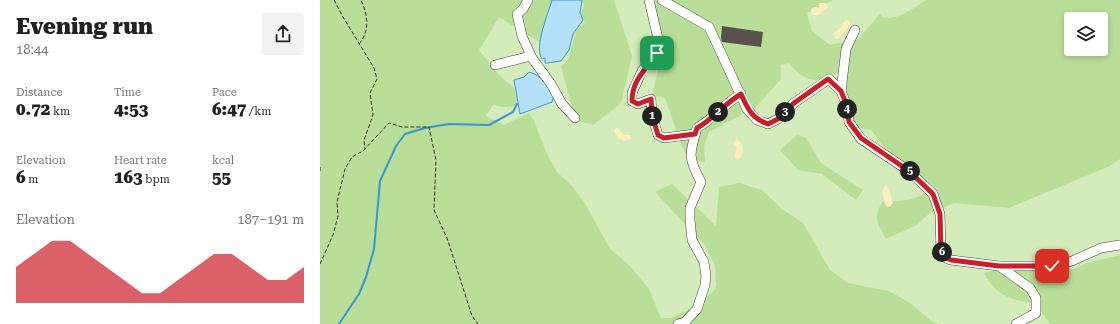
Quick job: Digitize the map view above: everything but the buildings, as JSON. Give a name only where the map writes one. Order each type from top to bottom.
[{"type":"lane","points":[[528,0],[523,9],[517,14],[522,36],[531,56],[562,104],[575,118]]},
{"type":"lane","points":[[649,0],[659,43],[657,53],[642,71],[632,93],[632,101],[638,104],[651,99],[652,115],[658,135],[664,138],[695,134]]},
{"type":"lane","points":[[662,0],[709,27],[747,108],[757,120],[768,124],[778,119],[794,103],[828,79],[841,91],[847,106],[849,122],[861,138],[909,171],[933,194],[940,214],[941,252],[946,258],[951,260],[999,266],[1052,266],[1072,261],[1101,248],[1120,245]]},
{"type":"lane","points":[[841,91],[846,49],[855,30]]},
{"type":"lane","points":[[495,65],[531,56]]},
{"type":"lane","points":[[678,324],[685,322],[697,309],[706,276],[704,262],[692,240],[690,208],[701,182],[694,168],[690,155],[695,134],[697,128],[710,120],[722,108],[741,94]]},
{"type":"lane","points":[[999,266],[1030,288],[1036,298],[1036,313],[1016,324]]},
{"type":"path","points":[[334,0],[374,68],[377,79],[370,93],[373,115],[364,140],[365,150]]},
{"type":"path","points":[[359,44],[366,36],[367,23],[365,8],[361,0]]},
{"type":"path","points":[[320,264],[333,235],[338,216],[337,202],[346,169],[352,157],[365,150],[389,123],[402,127],[429,127],[436,160],[434,210],[447,238],[472,316],[478,324]]},
{"type":"path","points":[[320,166],[320,171]]},
{"type":"green space","points":[[320,0],[555,0],[542,44],[499,17],[479,50],[499,75],[514,88],[517,102],[515,106],[503,107],[493,105],[486,116],[504,125],[529,113],[534,121],[547,154],[557,172],[573,187],[586,205],[610,249],[630,266],[649,289],[661,318],[671,318],[690,309],[713,292],[716,286],[715,266],[704,244],[655,192],[672,184],[716,226],[719,187],[739,183],[762,190],[782,209],[803,223],[830,270],[848,283],[889,291],[910,303],[930,320],[938,324],[320,324]]},
{"type":"green space","points":[[452,0],[1120,0],[1120,324],[523,324]]},
{"type":"green space","points":[[582,0],[614,0],[632,56],[621,103],[593,125],[578,121],[571,104],[561,66],[568,60],[576,31],[585,22],[581,18],[581,13],[584,6]]},
{"type":"green space","points":[[655,0],[833,0],[807,13],[812,31],[830,45],[858,39],[880,14],[882,17],[893,18],[926,0],[1120,0],[1120,159],[1110,166],[1009,208],[954,203],[930,213],[915,226],[886,239],[877,221],[879,208],[882,202],[903,201],[916,198],[934,187],[893,159],[871,130],[860,128],[847,121],[843,69],[828,78],[814,80],[801,75],[789,63],[781,65],[781,79],[756,107],[709,132],[704,146],[705,162],[689,160],[685,153],[665,98],[652,95],[661,59],[649,16],[655,8]]},
{"type":"green space","points":[[797,135],[806,138],[821,163],[863,190],[856,200],[822,174],[798,170],[780,150]]},
{"type":"green space","points":[[1120,255],[1120,324],[1050,324],[1036,304],[1019,301],[1005,296],[993,287],[984,273],[1021,262],[1057,276],[1087,263]]},
{"type":"sand","points":[[819,3],[825,3],[828,7],[818,15],[812,15],[811,9],[815,7],[819,8]]},
{"type":"sand","points":[[846,20],[850,21],[850,25],[838,39],[835,39],[834,33],[842,27]]},
{"type":"sand","points":[[617,127],[623,135],[631,135],[631,139],[624,141],[618,138],[614,131]]},
{"type":"sand","points":[[736,139],[740,142],[743,149],[741,157],[737,159],[735,156],[737,147],[733,144]]},
{"type":"sand","points":[[886,185],[889,189],[893,203],[889,207],[886,206],[883,195],[883,190]]},
{"type":"water","points":[[552,0],[582,0],[580,13],[583,20],[573,34],[569,50],[561,61],[545,63],[545,58],[542,59],[540,53],[540,46],[542,30]]},
{"type":"water","points":[[529,72],[541,78],[554,95],[552,102],[520,114],[514,80],[524,77]]},
{"type":"waterway","points":[[339,324],[359,294],[366,277],[374,249],[380,181],[396,146],[405,134],[425,128],[449,124],[489,125],[513,112],[517,104]]},
{"type":"route","points":[[657,53],[653,60],[642,71],[632,93],[632,101],[638,104],[651,99],[652,115],[658,135],[664,138],[695,134],[697,128],[710,120],[731,100],[741,94],[747,108],[757,120],[768,124],[778,119],[794,103],[828,79],[841,91],[847,106],[849,122],[861,138],[909,171],[933,194],[940,214],[941,252],[946,258],[951,260],[999,266],[1052,266]]}]
